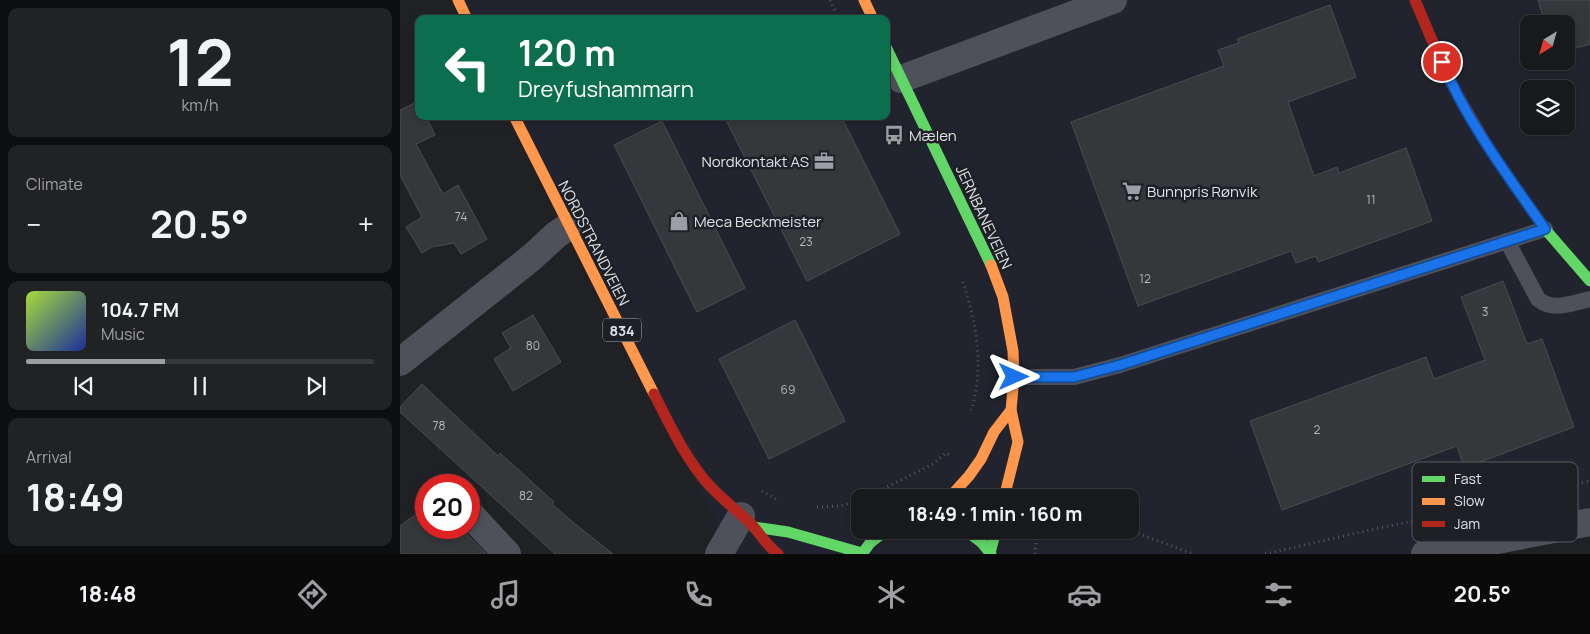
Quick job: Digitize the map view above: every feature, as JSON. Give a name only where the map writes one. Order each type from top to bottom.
[{"type":"street","points":[[458,0],[465,15]]},
{"type":"street","points":[[864,0],[870,15]]},
{"type":"street","points":[[901,79],[1113,0]]},
{"type":"street","points":[[1415,0],[1448,78],[1492,153],[1545,229],[1590,281]]},
{"type":"street","name":"JERNBANEVEIEN","points":[[890,56],[996,276],[1003,297],[1010,329],[1014,377],[1011,410],[1018,442],[1006,489]]},
{"type":"street","name":"NORDSTRANDVEIEN","points":[[516,120],[657,399],[688,454],[705,480],[727,504],[748,522],[771,550],[778,554]]},
{"type":"street","points":[[400,362],[569,226]]},
{"type":"street","points":[[957,489],[981,459],[994,432],[1011,410]]},
{"type":"street","points":[[748,522],[862,553],[875,539]]},
{"type":"street","points":[[719,554],[748,522]]},
{"type":"street","points":[[748,522],[756,554]]},
{"type":"street","points":[[480,525],[507,554]]},
{"type":"street","points":[[977,539],[990,554]]},
{"type":"street","points":[[990,554],[994,539]]},
{"type":"street","points":[[1434,553],[1489,542]]},
{"type":"lane","points":[[1014,377],[1074,377],[1120,365],[1545,229]]},
{"type":"lane","points":[[1507,241],[1538,299],[1544,304],[1562,306],[1590,299]]},
{"type":"path","points":[[961,274],[975,328],[978,367],[975,399],[969,416]]},
{"type":"path","points":[[946,453],[950,447]]},
{"type":"path","points":[[757,489],[777,499]]},
{"type":"path","points":[[812,507],[840,506],[851,503]]},
{"type":"path","points":[[1265,554],[1412,521]]},
{"type":"path","points":[[1139,534],[1193,554]]},
{"type":"path","points":[[1035,554],[1036,539]]},
{"type":"shaded area","points":[[458,0],[1590,0],[1590,523],[1578,525],[1578,462],[1412,462],[1412,542],[1495,542],[1435,554],[732,554],[516,120],[890,120],[890,15],[465,15]]},
{"type":"building","points":[[1538,0],[1590,0],[1590,44],[1575,48],[1575,15],[1542,15]]},
{"type":"building","points":[[1330,5],[1356,77],[1288,102],[1314,176],[1337,167],[1339,173],[1406,148],[1432,221],[1318,262],[1316,256],[1296,263],[1291,251],[1138,306],[1071,122],[1224,66],[1218,50],[1239,43],[1237,39]]},
{"type":"building","points":[[415,103],[415,120],[428,120],[435,135],[416,144],[443,194],[458,185],[487,239],[461,254],[454,243],[432,247],[422,253],[406,227],[422,217],[400,175],[400,110]]},
{"type":"building","points":[[726,120],[843,120],[900,234],[807,281]]},
{"type":"building","points":[[662,121],[745,288],[697,312],[614,145]]},
{"type":"building","points":[[1503,281],[1527,344],[1542,339],[1574,427],[1480,462],[1462,462],[1457,446],[1282,510],[1250,421],[1426,357],[1434,379],[1485,360],[1461,297]]},
{"type":"building","points":[[533,315],[561,362],[513,391],[494,359],[511,348],[502,333]]},
{"type":"building","points":[[795,320],[845,421],[769,459],[719,359]]},
{"type":"building","points":[[422,384],[498,456],[500,453],[554,502],[552,504],[613,554],[555,554],[480,485],[480,474],[468,474],[400,412],[400,407]]},
{"type":"building","points":[[415,515],[415,539],[472,539],[486,554],[400,554],[400,526]]},
{"type":"traffic: fast","points":[[890,55],[991,265]]},
{"type":"traffic: fast","points":[[1533,212],[1545,229],[1590,281]]},
{"type":"traffic: fast","points":[[754,527],[788,532],[862,553]]},
{"type":"traffic: fast","points":[[862,554],[875,539]]},
{"type":"traffic: fast","points":[[977,539],[991,554]]},
{"type":"traffic: fast","points":[[990,553],[994,539]]},
{"type":"traffic: slow","points":[[458,0],[465,15]]},
{"type":"traffic: slow","points":[[864,0],[871,15]]},
{"type":"traffic: slow","points":[[516,120],[654,394]]},
{"type":"traffic: slow","points":[[991,265],[1003,297],[1013,351],[1014,377],[1011,410],[1018,442],[1006,489]]},
{"type":"traffic: slow","points":[[957,489],[981,459],[994,432],[1011,410]]},
{"type":"traffic: jam","points":[[1415,0],[1448,78],[1492,153],[1533,212]]},
{"type":"traffic: jam","points":[[654,394],[679,442],[701,476],[752,525],[767,544],[778,554]]},
{"type":"place","name":"Mælen","points":[[894,135]]},
{"type":"place","name":"Nordkontakt AS","points":[[824,161]]},
{"type":"place","name":"Bunnpris Rønvik","points":[[1132,191]]},
{"type":"place","name":"Meca Beckmeister","points":[[679,221]]},
{"type":"route","points":[[1014,377],[1074,377],[1120,365],[1545,229],[1492,153],[1448,78],[1442,62]]}]
